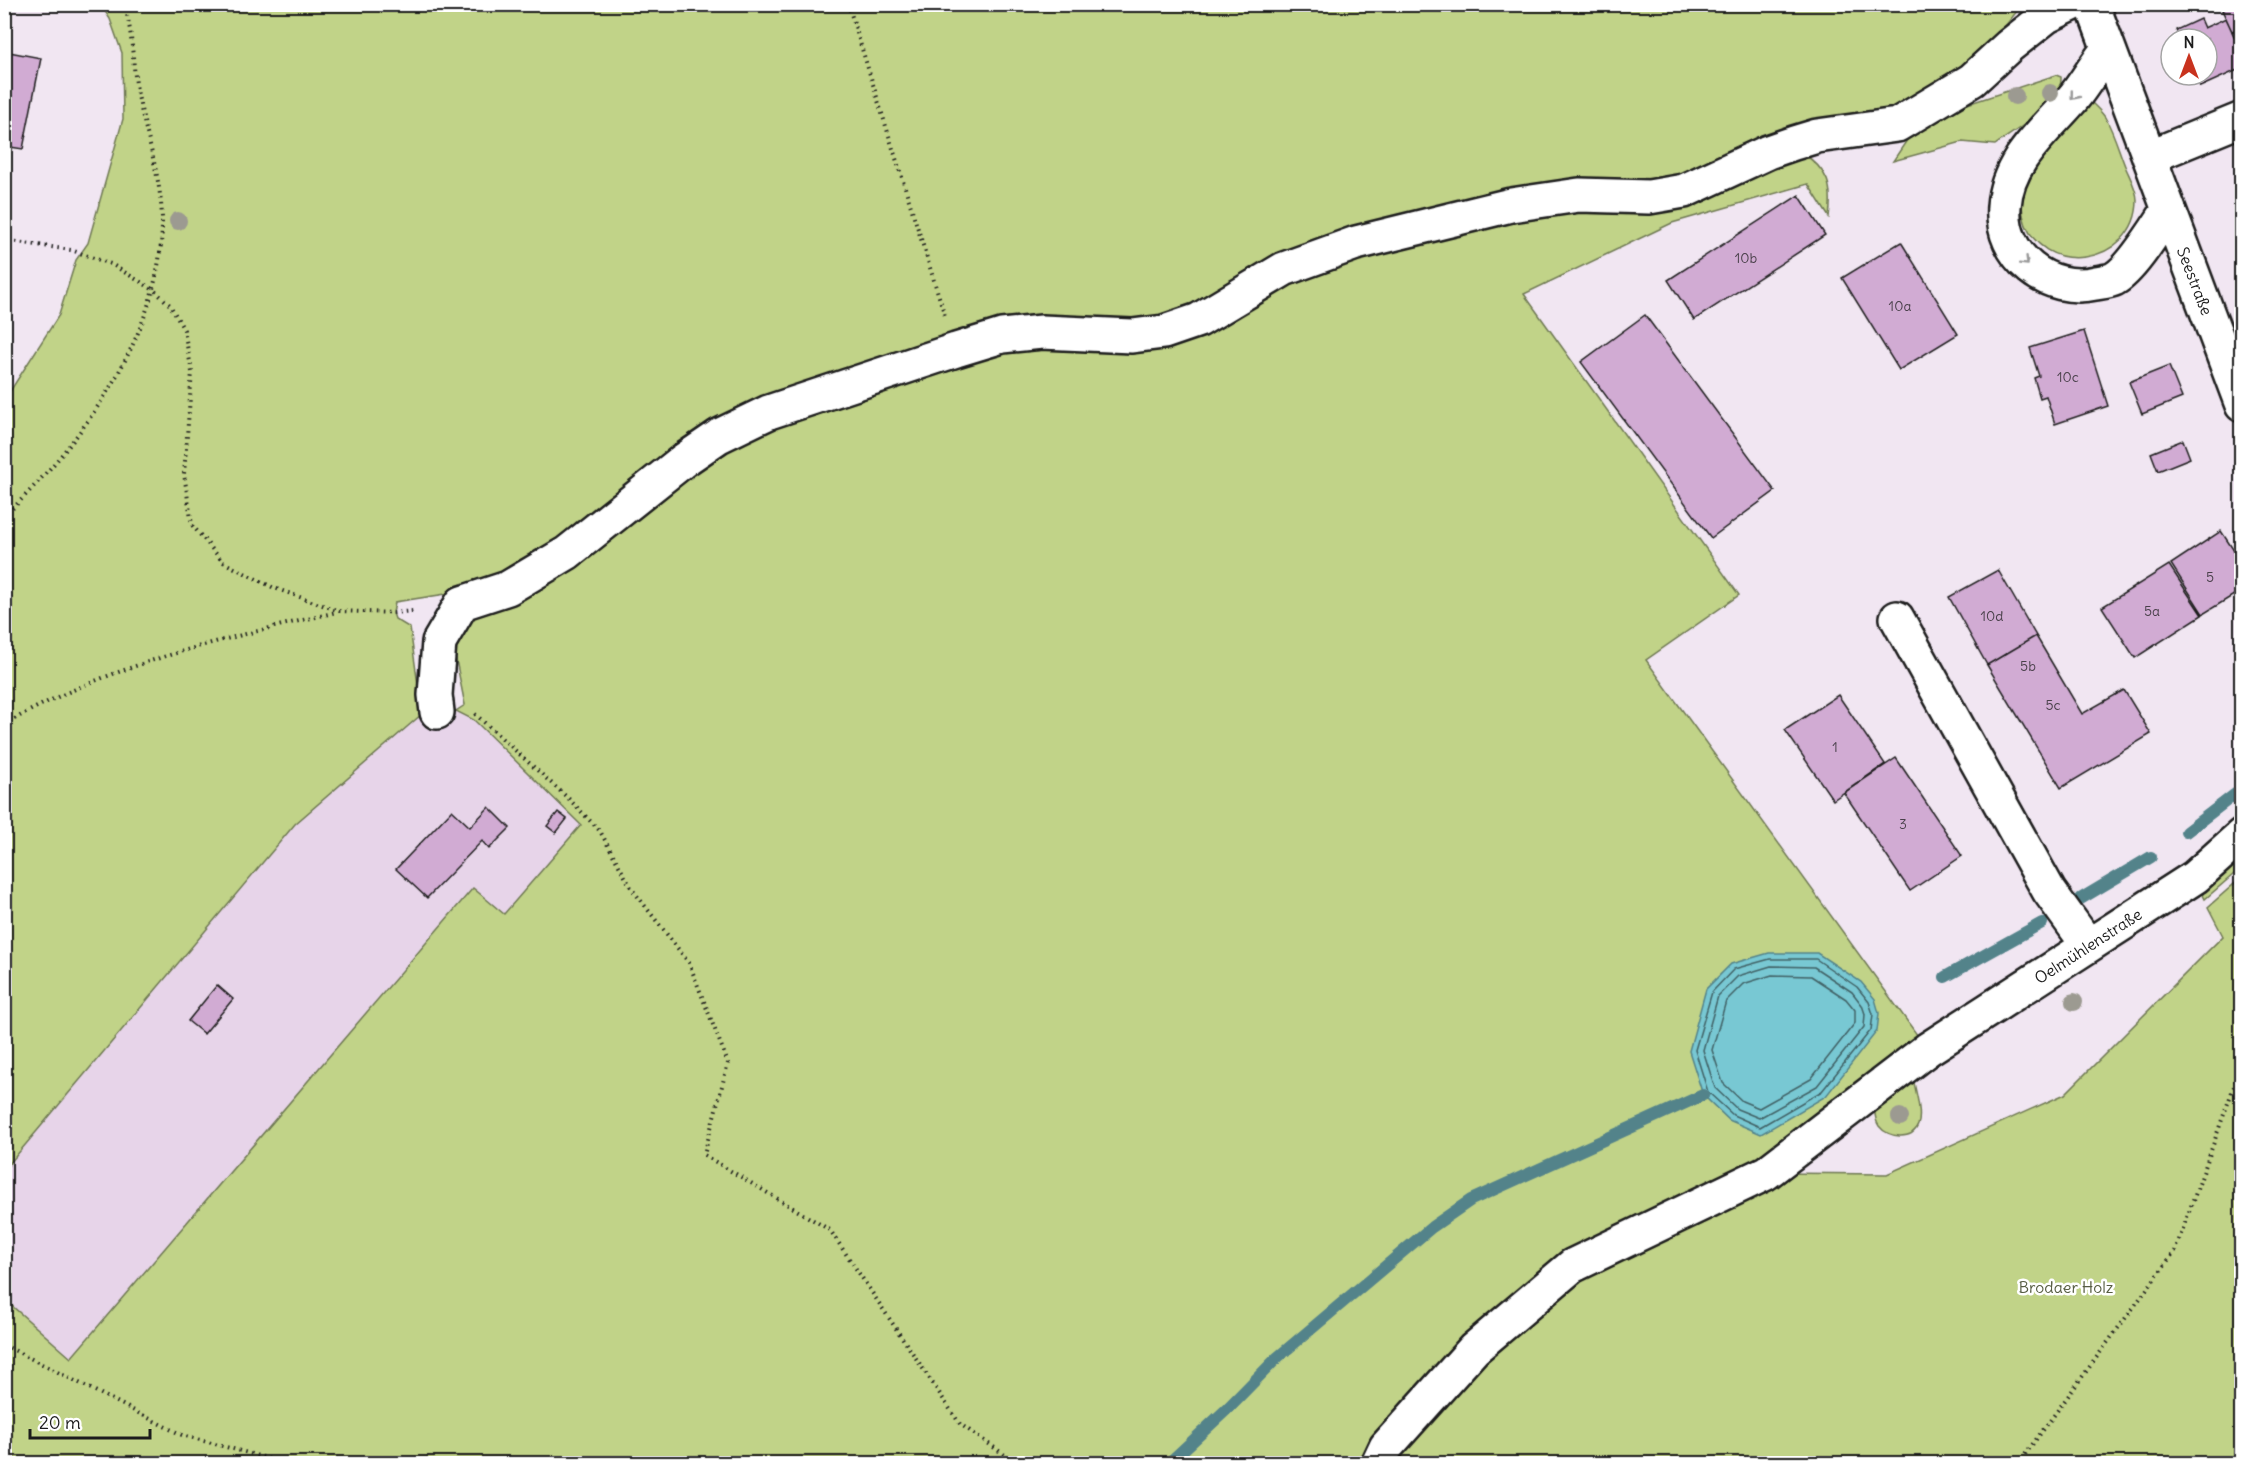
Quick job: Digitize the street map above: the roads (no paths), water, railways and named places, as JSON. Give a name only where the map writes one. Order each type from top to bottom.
[{"type":"street","points":[[436,704],[439,642],[462,603],[508,588],[567,553],[684,460],[719,436],[770,412],[1002,336],[1042,332],[1132,336],[1164,332],[1198,320],[1284,269],[1356,243],[1511,206],[1579,195],[1649,197],[1684,191],[1768,152],[1794,143],[1817,136],[1897,125],[1972,80],[2008,46],[2047,16],[2072,4]]},
{"type":"street","name":"Seestraße","points":[[2092,4],[2241,405]]},
{"type":"street","points":[[2108,49],[2074,97],[2028,149],[2013,172],[2004,206],[2006,236],[2023,264],[2054,282],[2085,286],[2114,279],[2136,257],[2168,212]]},
{"type":"street","points":[[2149,157],[2241,119]]},
{"type":"street","points":[[1897,618],[2049,891],[2088,945]]},
{"type":"street","name":"Oelmühlenstraße","points":[[1378,1464],[1386,1448],[1474,1349],[1572,1266],[1766,1173],[1928,1049],[2195,876],[2241,835]]},
{"type":"water","points":[[1769,953],[1817,953],[1861,982],[1875,999],[1879,1013],[1877,1031],[1826,1096],[1761,1134],[1729,1120],[1703,1095],[1689,1051],[1706,989],[1731,964]]},
{"type":"waterway","points":[[2186,832],[2238,792]]},
{"type":"waterway","points":[[2077,901],[2151,857]]},
{"type":"waterway","points":[[1945,977],[2042,923]]},
{"type":"waterway","points":[[1168,1464],[1278,1357],[1432,1227],[1471,1200],[1703,1095]]},
{"type":"park label","name":"Brodaer Holz","points":[[2066,1287]]}]
